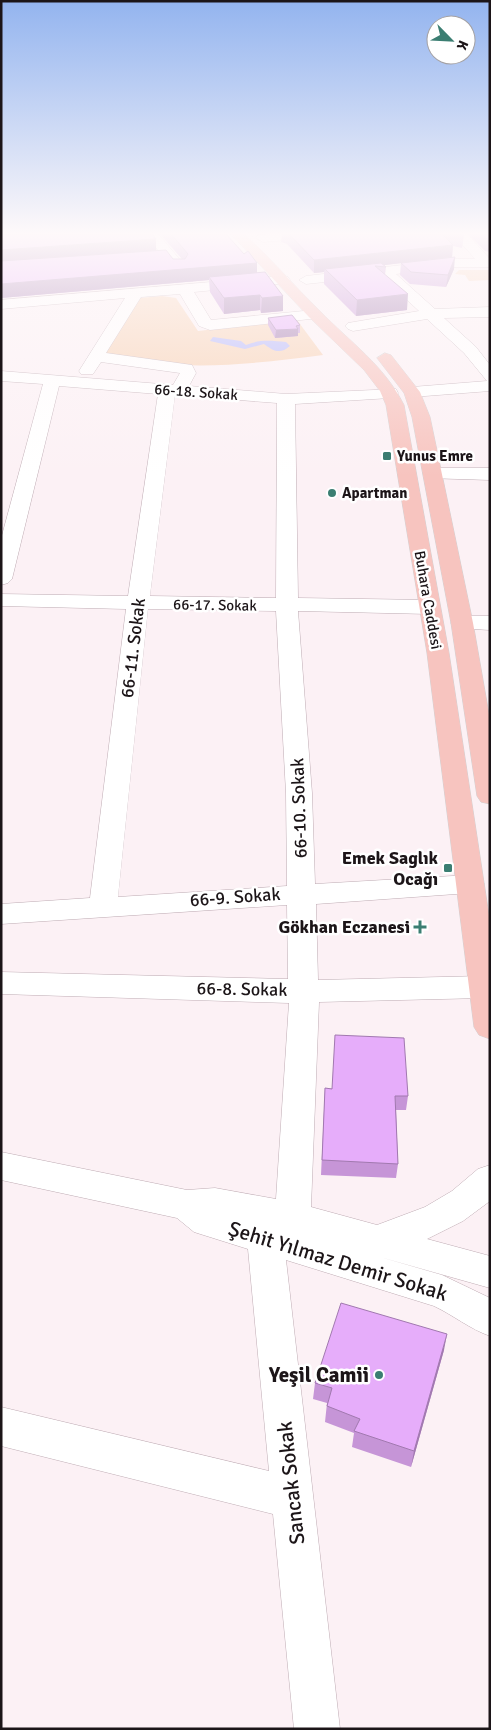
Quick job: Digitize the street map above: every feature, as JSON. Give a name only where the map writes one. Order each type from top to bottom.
[{"type":"main road","name":"Buhara Caddesi","points":[[315,315],[375,371],[390,393],[402,435],[428,607],[438,653],[490,1027]]},
{"type":"main road","name":"Buhara Caddesi","points":[[341,315],[394,368],[412,392],[421,416],[462,623],[490,796]]},
{"type":"street","points":[[79,384],[122,315]]},
{"type":"street","points":[[201,315],[204,323],[210,325],[307,315]]},
{"type":"street","points":[[353,326],[425,315]]},
{"type":"street","points":[[432,315],[479,333],[490,377]]},
{"type":"street","name":"66-11. Sokak","points":[[96,357],[182,367],[189,371],[172,391],[138,603],[103,906]]},
{"type":"street","name":"66-18. Sokak","points":[[1,376],[79,384],[286,399],[390,393]]},
{"type":"street","points":[[1,579],[52,381]]},
{"type":"street","points":[[412,392],[490,386]]},
{"type":"street","name":"66-10. Sokak","points":[[275,1223],[304,991],[300,793],[287,606],[286,399]]},
{"type":"street","points":[[432,474],[490,474]]},
{"type":"street","name":"66-17. Sokak","points":[[1,600],[428,607]]},
{"type":"street","points":[[462,623],[490,623]]},
{"type":"street","name":"66-9. Sokak","points":[[2,916],[103,906],[470,884]]},
{"type":"street","name":"66-8. Sokak","points":[[1,983],[304,991],[484,988]]},
{"type":"street","name":"Şehit Yılmaz Demir Sokak","points":[[1,1166],[187,1205],[207,1221],[275,1223],[376,1241],[490,1272]]},
{"type":"street","points":[[376,1241],[436,1219],[461,1206],[490,1180]]},
{"type":"street","name":"Şehit Yılmaz Demir Sokak","points":[[275,1223],[470,1304],[490,1318]]},
{"type":"street","name":"Sancak Sokak","points":[[275,1223],[293,1498],[317,1729]]},
{"type":"street","points":[[1,1426],[293,1498]]},
{"type":"shaded area","points":[[128,315],[187,315],[198,331],[297,320],[323,355],[217,365],[181,365],[101,357]]},
{"type":"water","points":[[213,337],[241,341],[246,345],[261,341],[271,341],[286,342],[290,346],[282,351],[272,349],[264,344],[245,349],[210,341]]},
{"type":"building","points":[[292,315],[300,325],[296,326],[298,329],[276,330],[268,318]]},
{"type":"building","points":[[335,1035],[404,1038],[408,1096],[395,1096],[398,1164],[322,1160],[325,1088],[332,1089]]},
{"type":"building","name":"Yeşil Camii","points":[[341,1303],[447,1334],[414,1451],[354,1431],[360,1419],[327,1406],[332,1388],[315,1383]]},
{"type":"place","name":"Yunus Emre","points":[[387,456]]},
{"type":"place","name":"Apartman","points":[[332,493]]},
{"type":"place","name":"Emek Saglık Ocağı","points":[[448,868]]},
{"type":"place","name":"Gökhan Eczanesi","points":[[420,927]]},
{"type":"place","name":"Yeşil Camii","points":[[379,1375]]}]
